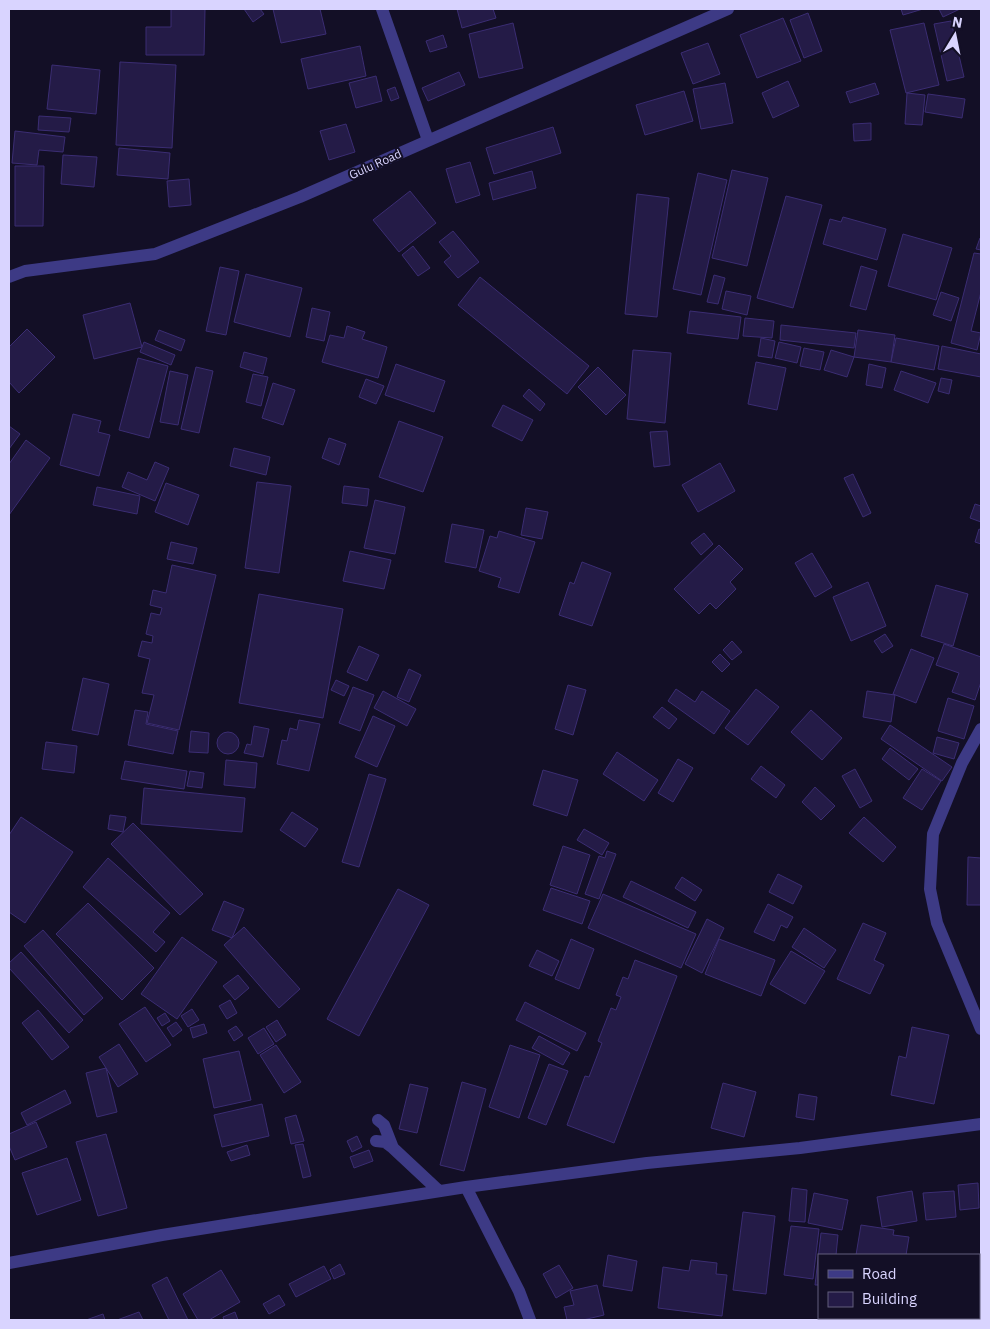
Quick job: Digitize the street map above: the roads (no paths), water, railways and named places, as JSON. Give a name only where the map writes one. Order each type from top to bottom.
[{"type":"street","points":[[382,9],[428,140]]},
{"type":"street","name":"Gulu Road","points":[[9,277],[24,271],[155,254],[300,197],[728,9]]},
{"type":"street","points":[[981,729],[962,763],[934,834],[930,889],[937,923],[981,1029]]},
{"type":"street","points":[[378,1120],[384,1125],[393,1148]]},
{"type":"street","points":[[9,1263],[162,1235],[466,1187],[647,1163],[800,1148],[981,1124]]},
{"type":"street","points":[[376,1141],[385,1142],[393,1148],[439,1191]]},
{"type":"street","points":[[466,1187],[519,1291],[530,1320]]}]
